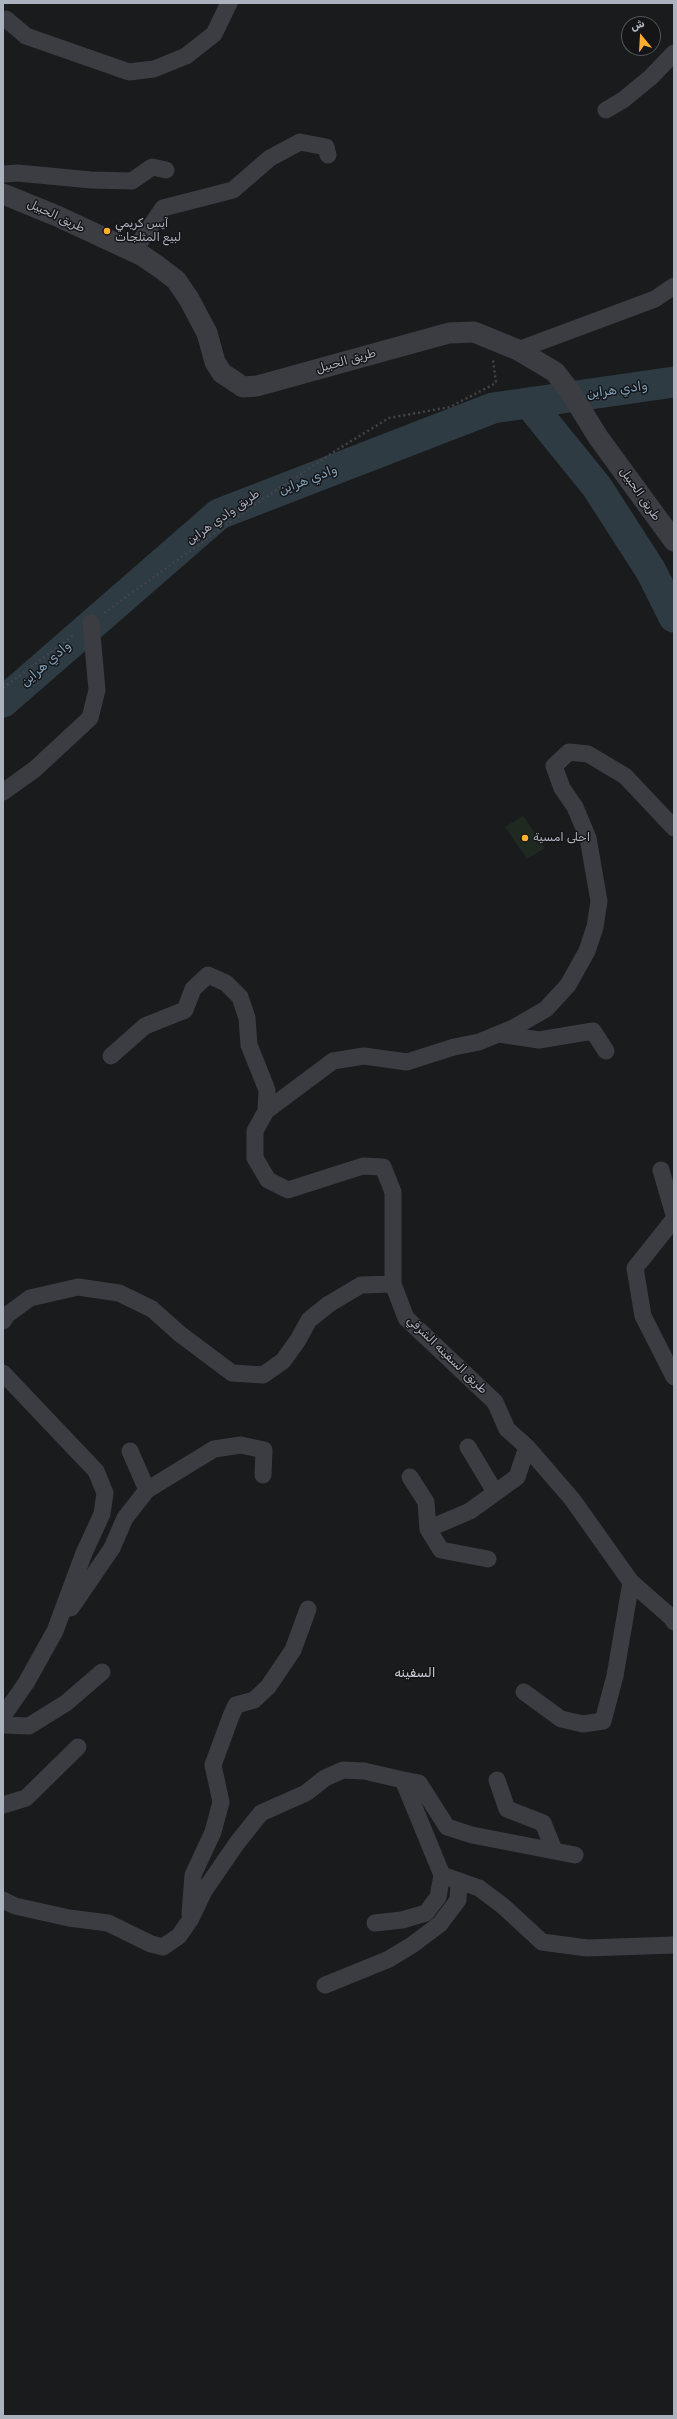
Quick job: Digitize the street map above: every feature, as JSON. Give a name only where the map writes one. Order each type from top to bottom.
[{"type":"street","points":[[3,20],[6,19],[26,36],[129,72],[154,69],[186,56],[214,34],[229,3]]},
{"type":"street","points":[[606,110],[623,100],[652,77],[674,53]]},
{"type":"street","points":[[133,252],[154,218],[163,208],[233,190],[270,158],[300,142],[326,147],[328,155]]},
{"type":"street","points":[[3,174],[18,173],[91,180],[132,181],[152,166],[166,170]]},
{"type":"street","name":"طريق الحبيل","points":[[3,195],[21,200],[133,252],[159,267],[176,280],[188,298],[207,334],[215,362],[222,373],[242,387],[257,386],[449,333],[474,332],[490,340],[518,350],[555,372],[569,390],[598,437],[674,541]]},
{"type":"street","points":[[518,350],[655,299],[674,286]]},
{"type":"street","points":[[3,792],[35,769],[90,718],[97,690],[91,623]]},
{"type":"street","name":"طريق السفينه الشرقي","points":[[674,828],[625,776],[607,763],[588,754],[569,752],[554,766],[562,788],[575,807],[588,838],[599,901],[595,927],[588,951],[568,985],[546,1009],[499,1034],[479,1042],[454,1047],[407,1062],[364,1056],[334,1061],[266,1111],[255,1132],[255,1158],[268,1180],[288,1190],[363,1166],[383,1167],[393,1192],[393,1284],[406,1318],[495,1402],[507,1429],[527,1447],[590,1522],[631,1582],[672,1618],[674,1622]]},
{"type":"street","points":[[111,1056],[145,1026],[185,1010],[194,989],[208,975],[226,983],[240,997],[247,1018],[249,1045],[267,1090],[266,1111]]},
{"type":"street","points":[[499,1034],[539,1040],[593,1031],[606,1051]]},
{"type":"street","points":[[661,1170],[674,1215]]},
{"type":"street","points":[[674,1219],[635,1268],[643,1316],[674,1377]]},
{"type":"street","points":[[3,1321],[7,1315],[30,1298],[78,1287],[119,1293],[152,1310],[180,1334],[232,1373],[263,1375],[283,1361],[298,1340],[309,1320],[329,1304],[361,1285],[393,1284]]},
{"type":"street","points":[[3,1374],[96,1471],[105,1493],[102,1514],[84,1553],[55,1631]]},
{"type":"street","points":[[3,1716],[26,1683],[55,1631],[112,1548],[126,1518],[147,1490],[214,1449],[241,1445],[264,1450],[263,1475]]},
{"type":"street","points":[[468,1447],[495,1492]]},
{"type":"street","points":[[428,1529],[470,1511],[517,1477],[527,1447]]},
{"type":"street","points":[[130,1451],[147,1490]]},
{"type":"street","points":[[410,1477],[426,1502],[428,1529],[441,1550],[488,1559]]},
{"type":"street","points":[[524,1692],[561,1719],[583,1724],[603,1720],[615,1676],[631,1582]]},
{"type":"street","points":[[190,1920],[190,1894],[193,1875],[213,1832],[221,1802],[213,1765],[231,1716],[236,1705],[254,1700],[268,1687],[293,1650],[308,1609]]},
{"type":"street","points":[[3,1725],[29,1726],[66,1703],[102,1672]]},
{"type":"street","points":[[3,1805],[26,1798],[78,1747]]},
{"type":"street","points":[[3,1900],[15,1906],[69,1918],[108,1923],[152,1944],[163,1947],[179,1936],[190,1920],[204,1891],[236,1843],[261,1813],[306,1793],[326,1778],[343,1770],[364,1771],[419,1783],[447,1827],[472,1835],[575,1855]]},
{"type":"street","points":[[375,1922],[402,1920],[426,1913],[438,1897],[442,1875],[403,1780]]},
{"type":"street","points":[[497,1780],[507,1809],[543,1822],[554,1850]]},
{"type":"street","points":[[442,1875],[479,1888],[503,1906],[542,1942],[586,1948],[674,1945]]},
{"type":"street","points":[[325,1985],[389,1959],[412,1945],[440,1924],[458,1900],[459,1882]]},
{"type":"path","name":"طريق وادي هراين","points":[[3,688],[247,510],[335,451],[389,418],[450,407],[496,383],[490,340]]},
{"type":"shaded area","name":"احلى امسية","points":[[523,816],[545,848],[527,859],[505,827]]},
{"type":"waterway","name":"وادي هراين","points":[[3,702],[219,514],[493,408],[674,382]]},
{"type":"waterway","points":[[529,403],[597,487],[651,571],[674,617]]},
{"type":"place","name":"آيس كريمي لبيع المثلجات","points":[[107,231]]},
{"type":"place","name":"احلى امسية","points":[[525,838]]},
{"type":"district","name":"السفينه","points":[[415,1673]]}]
